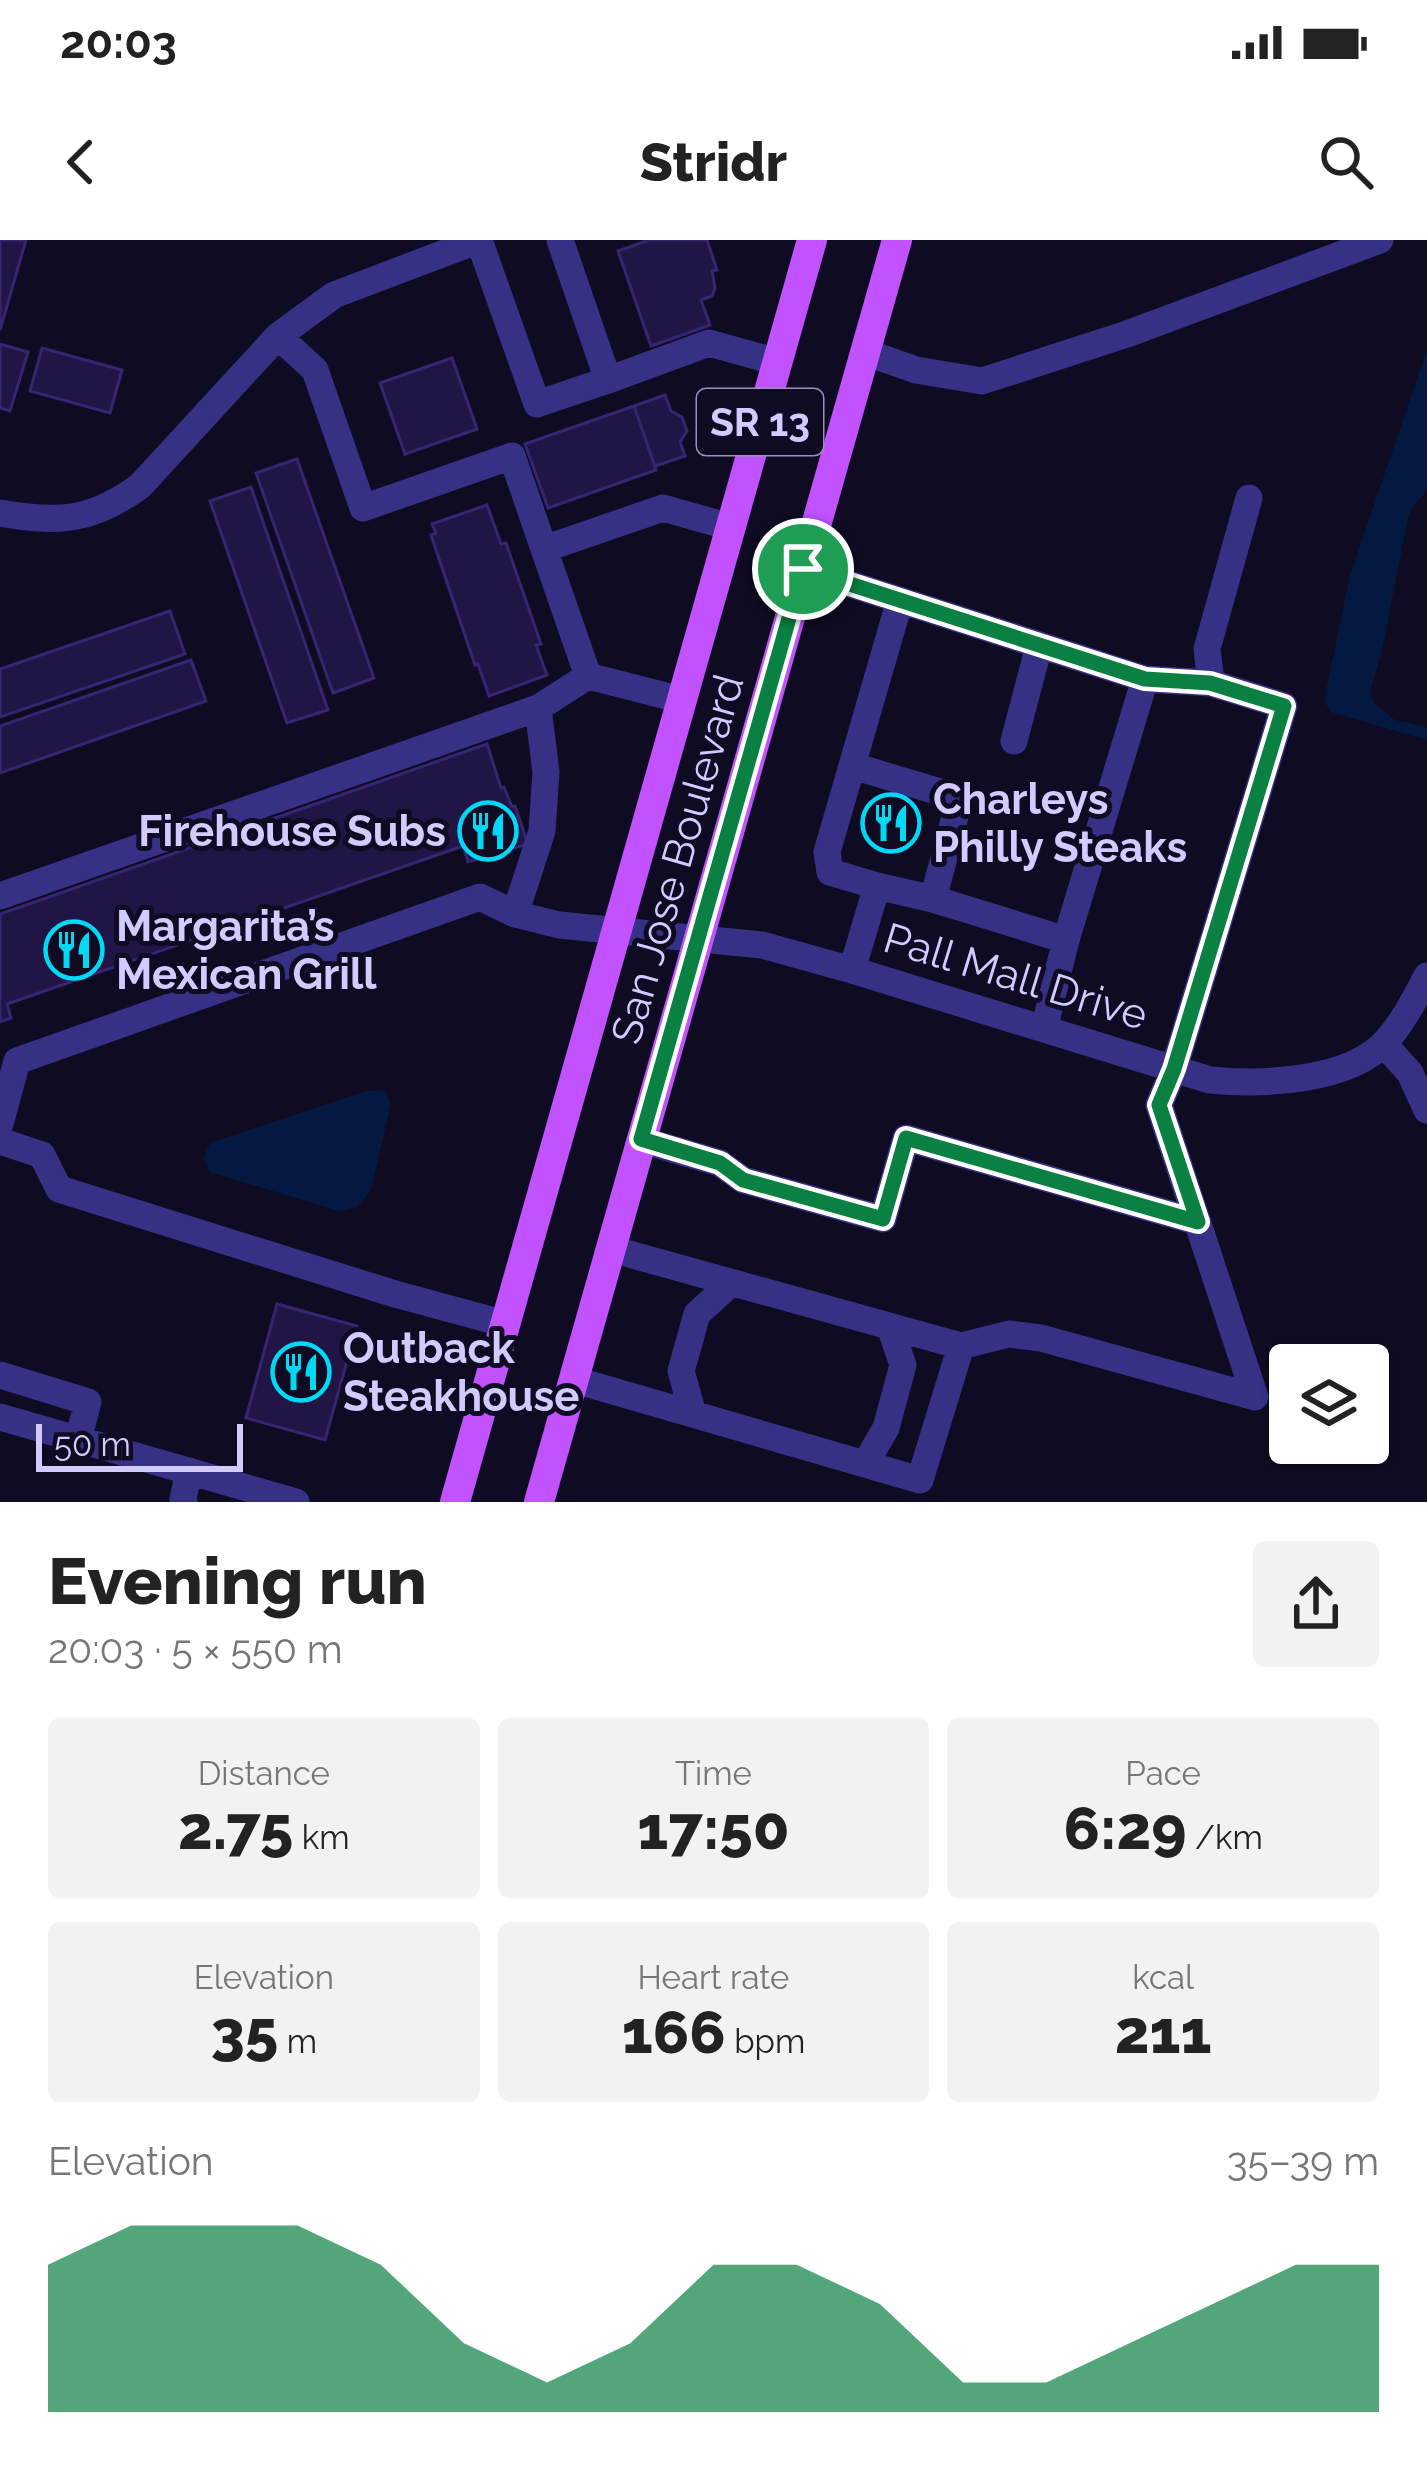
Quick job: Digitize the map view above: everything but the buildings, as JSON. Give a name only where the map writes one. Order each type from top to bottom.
[{"type":"main road","name":"San Jose Boulevard","points":[[455,1502],[812,240]]},
{"type":"main road","name":"San Jose Boulevard","points":[[539,1502],[895,242]]},
{"type":"street","points":[[0,514],[67,519],[117,503],[140,486],[278,336],[334,295],[434,248],[479,240],[537,404],[709,344],[778,362]]},
{"type":"street","points":[[865,352],[916,370],[982,382],[1380,240]]},
{"type":"street","points":[[563,251],[608,380]]},
{"type":"street","points":[[278,336],[315,370],[363,508],[512,456],[588,676]]},
{"type":"street","points":[[1210,683],[1207,649],[1249,498]]},
{"type":"street","points":[[544,549],[663,508],[730,527]]},
{"type":"street","points":[[610,1249],[962,1346],[1009,1334],[1041,1338],[1255,1397],[1159,1105],[1284,706],[1210,683],[1145,679],[803,569]]},
{"type":"street","points":[[900,600],[827,852],[830,872],[1066,940]]},
{"type":"street","points":[[1014,741],[1039,646]]},
{"type":"street","points":[[0,896],[538,708],[588,676],[682,700]]},
{"type":"street","points":[[1044,1029],[1145,679]]},
{"type":"street","points":[[515,914],[542,831],[546,772],[538,708]]},
{"type":"street","points":[[854,766],[960,798],[933,899]]},
{"type":"street","points":[[852,970],[877,886]]},
{"type":"street","name":"Pall Mall Drive","points":[[0,1124],[17,1061],[480,897],[515,914],[560,925],[762,945],[1210,1079],[1246,1083],[1298,1078],[1357,1063],[1384,1044]]},
{"type":"street","points":[[1427,976],[1384,1044],[1410,1073],[1427,1110]]},
{"type":"street","points":[[641,1139],[720,1163],[743,1180],[883,1219],[906,1138],[1198,1222]]},
{"type":"street","points":[[0,1142],[42,1155],[59,1189],[506,1324]]},
{"type":"street","points":[[693,1414],[681,1371],[686,1352],[698,1314],[731,1283]]},
{"type":"street","points":[[865,1464],[886,1428],[903,1365],[890,1327]]},
{"type":"street","points":[[575,1380],[920,1480],[962,1346]]},
{"type":"street","points":[[0,1375],[88,1402],[77,1440]]},
{"type":"street","points":[[0,1418],[279,1500]]},
{"type":"street","points":[[184,1502],[189,1472]]},
{"type":"water","points":[[1427,350],[1427,491],[1408,518],[1370,691],[1374,703],[1395,720],[1427,727],[1427,740],[1331,712],[1324,701],[1350,575]]},
{"type":"water","points":[[366,1091],[383,1091],[391,1103],[371,1190],[357,1207],[339,1211],[210,1172],[203,1159],[210,1143]]},
{"type":"place","name":"Charleys Philly Steaks","points":[[891,823]]},
{"type":"place","name":"Firehouse Subs","points":[[488,831]]},
{"type":"place","name":"Margarita’s Mexican Grill","points":[[74,950]]},
{"type":"place","name":"Outback Steakhouse","points":[[301,1372]]},
{"type":"route","points":[[803,569],[1145,679],[1210,683],[1284,706],[1159,1105],[1198,1222],[906,1138],[883,1219],[743,1180],[720,1163],[641,1139],[803,569]]}]
